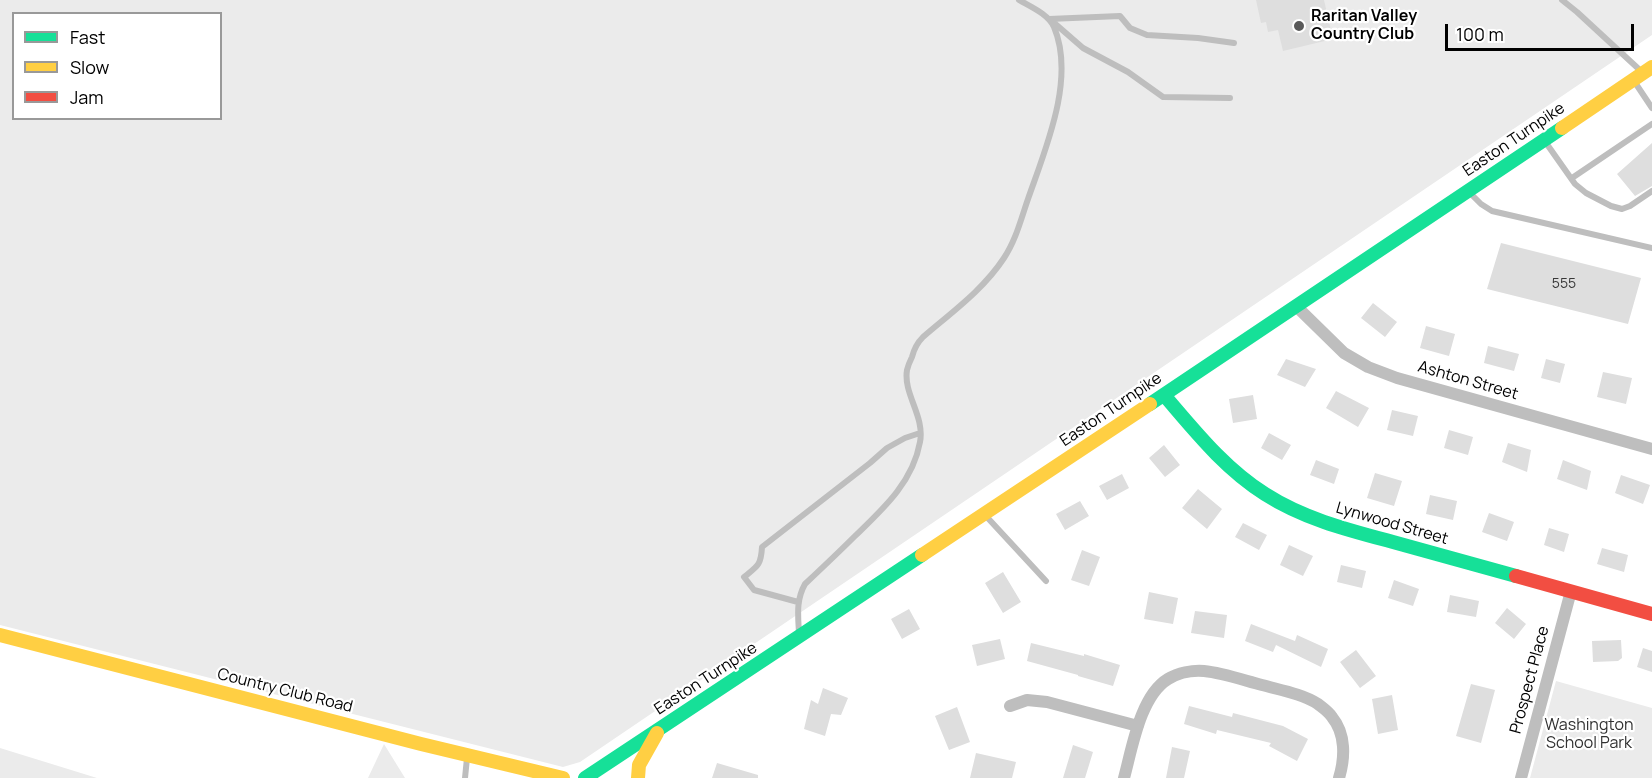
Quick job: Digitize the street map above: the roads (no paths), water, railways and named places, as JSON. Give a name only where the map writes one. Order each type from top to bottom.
[{"type":"main road","name":"Easton Turnpike","points":[[585,778],[1164,395],[1643,74]]},
{"type":"main road","name":"Lynwood Street","points":[[1164,395],[1213,452],[1239,475],[1265,494],[1300,513],[1335,526],[1652,614]]},
{"type":"main road","name":"Country Club Road","points":[[0,635],[468,755],[508,768],[563,778]]},
{"type":"main road","points":[[638,778],[639,765],[659,729]]},
{"type":"street","name":"Ashton Street","points":[[1296,306],[1344,353],[1368,368],[1652,449]]},
{"type":"street","name":"Prospect Place","points":[[1521,778],[1571,591]]},
{"type":"street","points":[[1124,778],[1138,726],[1146,705],[1156,691],[1167,679],[1185,673],[1203,671],[1301,696],[1318,704],[1333,717],[1342,735],[1344,751],[1339,778]]},
{"type":"street","points":[[1011,706],[1027,700],[1047,702],[1138,726]]},
{"type":"lane","points":[[1019,0],[1049,19],[1083,48],[1128,72],[1163,97],[1230,98]]},
{"type":"lane","points":[[1562,0],[1643,74],[1652,108]]},
{"type":"lane","points":[[1049,19],[1120,16],[1130,28],[1147,35],[1234,43]]},
{"type":"lane","points":[[800,637],[798,602],[805,584],[882,509],[910,473],[921,433],[919,417],[908,384],[907,370],[916,345],[980,289],[1004,258],[1015,234],[1057,111],[1062,63],[1059,42],[1049,19]]},
{"type":"lane","points":[[1572,178],[1652,124]]},
{"type":"lane","points":[[1544,140],[1575,184],[1586,193],[1611,206],[1622,209],[1652,191]]},
{"type":"lane","points":[[1468,190],[1481,204],[1492,210],[1652,248]]},
{"type":"lane","points":[[798,602],[754,590],[744,577],[759,565],[762,547],[870,463],[887,447],[921,433]]},
{"type":"lane","points":[[984,514],[1046,581]]},
{"type":"lane","points":[[465,778],[468,755]]},
{"type":"place","name":"Raritan Valley Country Club","points":[[1299,26]]},
{"type":"park label","name":"Washington School Park","points":[[1589,735]]}]
